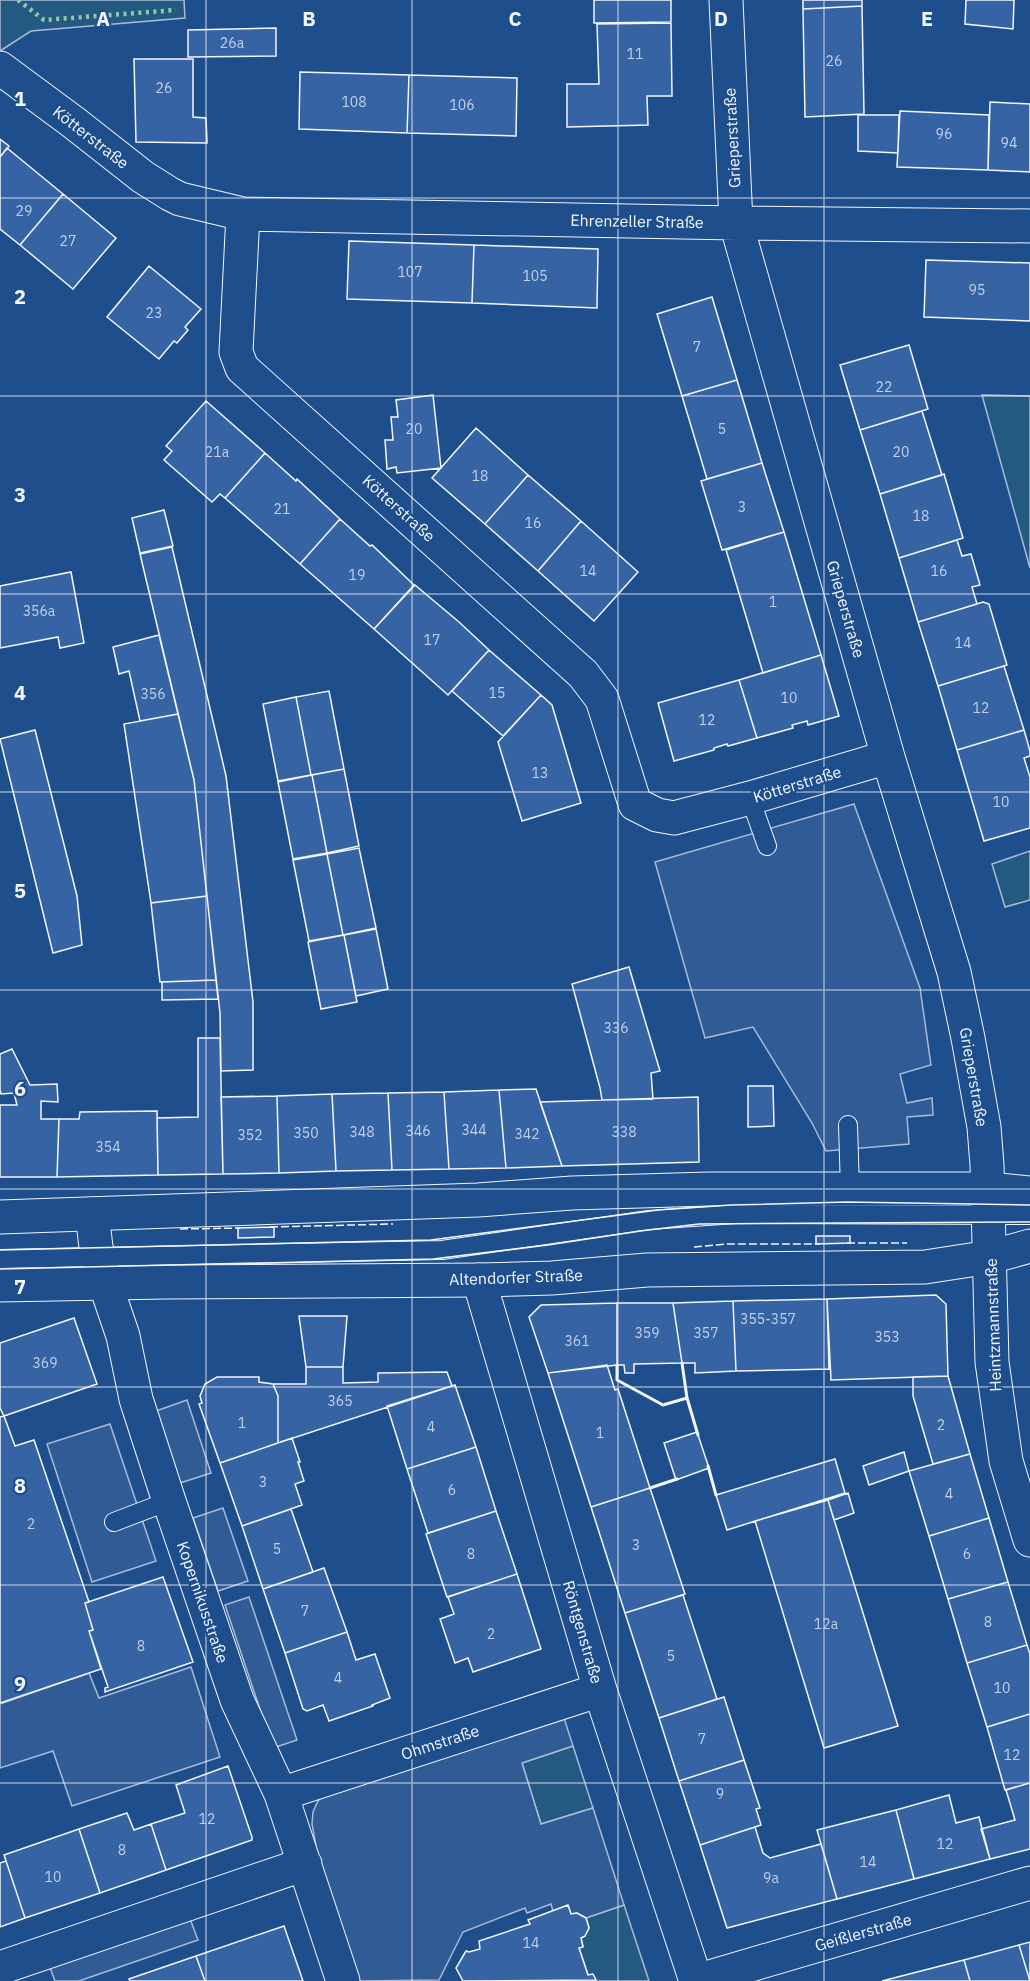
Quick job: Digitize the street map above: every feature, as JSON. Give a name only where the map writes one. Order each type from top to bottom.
[{"type":"street","name":"Grieperstraße","points":[[726,0],[735,223],[888,757],[954,972],[984,1127],[989,1202]]},
{"type":"street","name":"Kötterstraße","points":[[0,69],[74,122],[143,177],[170,194],[180,199],[243,214],[236,352],[242,368],[584,674],[602,699],[635,804],[657,814],[674,818],[888,757]]},
{"type":"street","name":"Ehrenzeller Straße","points":[[243,214],[1030,226]]},
{"type":"street","points":[[0,1217],[478,1200],[572,1193],[709,1189],[850,1189],[989,1202],[1030,1193]]},
{"type":"street","name":"Heintzmannstraße","points":[[989,1202],[994,1386],[1006,1461],[1030,1540]]},
{"type":"street","name":"Kopernikusstraße","points":[[92,1214],[96,1247],[123,1336],[136,1399],[169,1501],[237,1700],[281,1794],[343,1981]]},
{"type":"street","name":"Altendorfer Straße","points":[[0,1285],[102,1270],[479,1280],[552,1278],[647,1270],[926,1267],[990,1257],[1030,1246]]},
{"type":"street","name":"Röntgenstraße","points":[[479,1280],[600,1690],[696,1981]]},
{"type":"street","name":"Ohmstraße","points":[[281,1794],[600,1690]]},
{"type":"street","points":[[0,1968],[305,1864]]},
{"type":"street","name":"Geißlerstraße","points":[[696,1981],[1030,1883]]},
{"type":"lane","points":[[750,798],[767,846]]},
{"type":"lane","points":[[848,1125],[850,1189]]},
{"type":"lane","points":[[0,1259],[102,1270],[442,1250],[605,1226],[716,1215],[989,1202],[1030,1215]]},
{"type":"lane","points":[[114,1522],[169,1501]]},
{"type":"shaded area","points":[[0,0],[184,0],[185,18],[31,31],[0,51]]},
{"type":"shaded area","points":[[982,395],[1030,396],[1030,568]]},
{"type":"shaded area","points":[[854,804],[920,988],[931,1065],[900,1074],[907,1103],[932,1098],[933,1115],[907,1117],[909,1144],[826,1151],[812,1123],[753,1027],[705,1038],[655,862]]},
{"type":"shaded area","points":[[1030,851],[1030,900],[1005,907],[992,864]]},
{"type":"shaded area","points":[[187,1400],[211,1473],[180,1483],[156,1411]]},
{"type":"shaded area","points":[[110,1424],[156,1561],[92,1582],[47,1444]]},
{"type":"shaded area","points":[[223,1508],[248,1581],[218,1591],[193,1518]]},
{"type":"shaded area","points":[[249,1597],[297,1740],[273,1748],[225,1605]]},
{"type":"shaded area","points":[[191,1667],[220,1757],[72,1806],[53,1751],[0,1768],[0,1704],[89,1673],[99,1698]]},
{"type":"shaded area","points":[[564,1718],[573,1746],[522,1763],[541,1824],[593,1808],[624,1905],[586,1918],[577,1913],[571,1914],[568,1906],[553,1911],[551,1904],[527,1913],[525,1908],[463,1932],[439,1980],[357,1981],[324,1891],[312,1824],[313,1812],[318,1801],[326,1793]]},
{"type":"shaded area","points":[[573,1746],[593,1808],[541,1824],[522,1763]]},
{"type":"shaded area","points":[[624,1905],[649,1981],[592,1981],[595,1980],[588,1975],[579,1948],[583,1946],[581,1938],[585,1936],[589,1928],[586,1918]]},
{"type":"shaded area","points":[[189,1916],[198,1940],[79,1981],[55,1981],[49,1965]]},
{"type":"building","points":[[594,0],[671,0],[671,22],[594,23]]},
{"type":"building","points":[[803,0],[862,0],[862,6],[803,9]]},
{"type":"building","points":[[966,0],[1014,0],[1013,29],[965,24]]},
{"type":"building","points":[[862,6],[864,114],[805,117],[803,9]]},
{"type":"building","points":[[671,23],[672,96],[647,96],[648,125],[567,127],[567,84],[599,84],[597,24]]},
{"type":"building","points":[[276,28],[276,56],[188,57],[188,30]]},
{"type":"building","points":[[134,59],[193,59],[193,117],[206,118],[207,143],[136,142]]},
{"type":"building","points":[[300,72],[409,75],[407,133],[299,129]]},
{"type":"building","points":[[409,75],[517,78],[516,136],[407,133]]},
{"type":"building","points":[[990,102],[1030,104],[1030,172],[988,170]]},
{"type":"building","points":[[900,111],[989,115],[988,170],[897,167]]},
{"type":"building","points":[[858,115],[899,115],[898,153],[858,151]]},
{"type":"building","points":[[0,139],[9,146],[0,157]]},
{"type":"building","points":[[7,148],[63,194],[20,245],[0,229],[0,157]]},
{"type":"building","points":[[63,194],[116,238],[73,289],[20,245]]},
{"type":"building","points":[[349,241],[474,245],[472,303],[347,299]]},
{"type":"building","points":[[474,245],[598,249],[597,308],[472,303]]},
{"type":"building","points":[[926,260],[1030,263],[1030,321],[924,317]]},
{"type":"building","points":[[149,266],[201,309],[185,327],[188,330],[177,343],[174,341],[159,359],[107,317]]},
{"type":"building","points":[[712,297],[737,380],[682,396],[657,314]]},
{"type":"building","points":[[909,345],[928,409],[860,430],[840,365]]},
{"type":"building","points":[[737,380],[762,463],[707,479],[682,396]]},
{"type":"building","points":[[433,395],[441,468],[397,473],[396,467],[387,469],[385,440],[393,440],[391,417],[398,417],[396,400]]},
{"type":"building","points":[[206,401],[265,453],[225,498],[220,494],[212,502],[164,460],[172,451],[166,446]]},
{"type":"building","points":[[922,411],[942,475],[880,494],[860,430]]},
{"type":"building","points":[[476,428],[528,475],[485,524],[432,478]]},
{"type":"building","points":[[265,453],[340,519],[300,564],[225,498]]},
{"type":"building","points":[[762,463],[784,532],[722,550],[701,481]]},
{"type":"building","points":[[944,474],[963,538],[899,558],[880,494]]},
{"type":"building","points":[[528,475],[581,521],[538,571],[485,524]]},
{"type":"building","points":[[164,510],[173,546],[140,553],[132,518]]},
{"type":"building","points":[[340,519],[370,546],[372,545],[414,585],[374,629],[300,564]]},
{"type":"building","points":[[581,521],[638,572],[594,621],[538,571]]},
{"type":"building","points":[[784,532],[821,655],[763,673],[726,550]]},
{"type":"building","points":[[957,540],[962,556],[971,554],[980,585],[972,587],[977,604],[918,622],[899,558]]},
{"type":"building","points":[[172,547],[226,776],[253,1002],[253,1070],[221,1071],[220,1013],[194,780],[140,554]]},
{"type":"building","points":[[71,572],[84,643],[60,648],[58,637],[0,648],[0,586]]},
{"type":"building","points":[[415,585],[489,650],[448,695],[374,629]]},
{"type":"building","points":[[983,602],[989,604],[1007,665],[938,686],[918,622]]},
{"type":"building","points":[[159,635],[178,714],[140,721],[129,671],[119,674],[113,647]]},
{"type":"building","points":[[489,650],[541,695],[503,736],[452,691]]},
{"type":"building","points":[[821,655],[839,716],[808,725],[807,721],[792,725],[793,728],[757,738],[739,680]]},
{"type":"building","points":[[1004,666],[1024,730],[957,750],[938,686]]},
{"type":"building","points":[[739,680],[757,738],[728,746],[727,744],[674,761],[658,703]]},
{"type":"building","points":[[329,691],[344,769],[311,775],[296,697]]},
{"type":"building","points":[[541,695],[552,705],[581,803],[522,821],[498,742]]},
{"type":"building","points":[[296,697],[311,775],[278,781],[263,704]]},
{"type":"building","points":[[178,714],[194,780],[207,896],[151,903],[124,724]]},
{"type":"building","points":[[35,730],[77,896],[82,945],[53,953],[0,739]]},
{"type":"building","points":[[1024,730],[1030,751],[1030,756],[1024,758],[1030,777],[1030,828],[984,841],[957,750]]},
{"type":"building","points":[[344,769],[359,846],[327,853],[312,775]]},
{"type":"building","points":[[312,775],[327,853],[293,859],[278,782]]},
{"type":"building","points":[[359,848],[376,928],[343,935],[327,854]]},
{"type":"building","points":[[327,854],[343,935],[309,941],[293,860]]},
{"type":"building","points":[[207,896],[216,980],[160,982],[151,903]]},
{"type":"building","points":[[376,929],[388,989],[356,996],[344,935]]},
{"type":"building","points":[[344,935],[357,1002],[321,1009],[308,942]]},
{"type":"building","points":[[629,967],[660,1071],[651,1073],[653,1099],[602,1100],[572,984]]},
{"type":"building","points":[[216,980],[218,999],[162,1000],[162,982]]},
{"type":"building","points":[[198,1038],[220,1038],[223,1174],[158,1175],[157,1118],[198,1117]]},
{"type":"building","points":[[12,1049],[30,1085],[57,1084],[58,1102],[41,1101],[41,1119],[59,1119],[57,1177],[0,1177],[0,1105],[17,1105],[14,1093],[1,1094],[0,1054]]},
{"type":"building","points":[[748,1086],[773,1086],[774,1126],[748,1127]]},
{"type":"building","points":[[536,1089],[562,1166],[506,1168],[499,1090]]},
{"type":"building","points":[[499,1090],[506,1168],[449,1169],[444,1092]]},
{"type":"building","points":[[444,1092],[449,1169],[392,1170],[388,1093]]},
{"type":"building","points":[[388,1093],[392,1170],[336,1171],[332,1094]]},
{"type":"building","points":[[332,1094],[336,1171],[279,1173],[277,1096]]},
{"type":"building","points":[[277,1096],[279,1173],[223,1174],[221,1097]]},
{"type":"building","points":[[698,1097],[699,1162],[562,1166],[540,1102]]},
{"type":"building","points":[[157,1111],[158,1175],[57,1177],[59,1119],[79,1119],[80,1112]]},
{"type":"building","points":[[274,1227],[274,1237],[238,1238],[238,1228]]},
{"type":"building","points":[[816,1236],[850,1236],[850,1243],[816,1244]]},
{"type":"building","points":[[936,1295],[946,1304],[948,1376],[831,1380],[827,1299]]},
{"type":"building","points":[[827,1299],[829,1369],[736,1371],[733,1301]]},
{"type":"building","points":[[733,1301],[736,1371],[695,1373],[695,1363],[682,1363],[673,1303]]},
{"type":"building","points":[[617,1303],[673,1303],[682,1363],[634,1364],[634,1373],[625,1373],[624,1365],[617,1365]]},
{"type":"building","points":[[617,1303],[617,1365],[548,1373],[529,1317],[541,1305]]},
{"type":"building","points":[[299,1316],[347,1316],[343,1367],[306,1367]]},
{"type":"building","points":[[74,1318],[97,1384],[4,1416],[0,1408],[0,1343]]},
{"type":"building","points":[[607,1365],[615,1390],[618,1389],[650,1488],[591,1507],[548,1373]]},
{"type":"building","points":[[306,1367],[343,1367],[343,1383],[378,1382],[378,1373],[447,1372],[452,1386],[278,1443],[278,1396],[273,1384],[306,1384]]},
{"type":"building","points":[[948,1376],[970,1454],[933,1464],[913,1396],[913,1377]]},
{"type":"building","points":[[217,1377],[259,1377],[259,1382],[273,1384],[278,1396],[278,1443],[220,1463],[199,1404],[202,1403],[200,1396],[205,1384]]},
{"type":"building","points":[[455,1385],[476,1447],[407,1469],[387,1406]]},
{"type":"building","points":[[4,1416],[15,1446],[34,1440],[89,1602],[85,1603],[93,1630],[89,1631],[101,1669],[0,1703],[0,1417]]},
{"type":"building","points":[[697,1432],[709,1468],[676,1480],[664,1443]]},
{"type":"building","points":[[292,1438],[304,1481],[295,1484],[302,1505],[242,1526],[220,1463]]},
{"type":"building","points":[[476,1447],[496,1511],[428,1533],[407,1469]]},
{"type":"building","points":[[904,1452],[909,1471],[869,1485],[863,1466]]},
{"type":"building","points":[[970,1454],[989,1518],[929,1536],[909,1471]]},
{"type":"building","points":[[835,1459],[845,1493],[727,1530],[716,1495]]},
{"type":"building","points":[[650,1488],[685,1594],[625,1613],[591,1507]]},
{"type":"building","points":[[848,1493],[854,1513],[834,1520],[828,1500]]},
{"type":"building","points":[[828,1500],[898,1726],[824,1748],[755,1521]]},
{"type":"building","points":[[291,1509],[313,1572],[263,1589],[242,1526]]},
{"type":"building","points":[[496,1511],[517,1574],[447,1597],[426,1534]]},
{"type":"building","points":[[989,1518],[1008,1582],[948,1599],[929,1536]]},
{"type":"building","points":[[324,1568],[347,1632],[285,1653],[263,1589]]},
{"type":"building","points":[[517,1574],[541,1649],[473,1672],[468,1658],[455,1663],[440,1619],[454,1614],[448,1597]]},
{"type":"building","points":[[163,1577],[193,1662],[105,1692],[105,1688],[108,1687],[89,1631],[93,1630],[85,1603]]},
{"type":"building","points":[[1008,1582],[1027,1645],[967,1663],[948,1599]]},
{"type":"building","points":[[683,1595],[717,1699],[659,1718],[625,1613]]},
{"type":"building","points":[[347,1632],[356,1660],[375,1654],[390,1698],[329,1721],[323,1705],[307,1711],[303,1709],[285,1653]]},
{"type":"building","points":[[1027,1645],[1030,1654],[1030,1714],[987,1727],[967,1663]]},
{"type":"building","points":[[724,1697],[744,1760],[679,1781],[659,1718]]},
{"type":"building","points":[[1030,1714],[1030,1783],[1005,1790],[987,1727]]},
{"type":"building","points":[[744,1760],[760,1808],[756,1809],[761,1825],[700,1845],[679,1781]]},
{"type":"building","points":[[228,1766],[252,1840],[166,1870],[151,1824],[185,1813],[176,1785]]},
{"type":"building","points":[[1030,1783],[1030,1849],[990,1859],[981,1829],[1015,1820],[1006,1790]]},
{"type":"building","points":[[949,1795],[956,1823],[979,1817],[990,1859],[914,1879],[896,1810]]},
{"type":"building","points":[[896,1810],[914,1879],[837,1899],[817,1830]]},
{"type":"building","points":[[127,1813],[134,1830],[151,1824],[166,1870],[100,1893],[79,1829]]},
{"type":"building","points":[[755,1827],[763,1853],[770,1858],[821,1844],[837,1899],[727,1928],[700,1845]]},
{"type":"building","points":[[79,1829],[100,1893],[25,1918],[4,1855]]},
{"type":"building","points":[[6,1861],[25,1918],[0,1927],[0,1863]]},
{"type":"building","points":[[568,1905],[571,1914],[577,1913],[586,1918],[589,1928],[585,1936],[581,1938],[583,1947],[579,1948],[588,1975],[593,1974],[596,1980],[463,1981],[456,1968],[466,1951],[480,1949],[479,1941],[530,1924],[528,1920]]},
{"type":"building","points":[[284,1926],[303,1981],[205,1981],[196,1956]]},
{"type":"building","points":[[1030,1942],[1030,1981],[1019,1945]]},
{"type":"building","points":[[1019,1945],[1030,1981],[970,1981],[964,1960]]},
{"type":"building","points":[[196,1956],[205,1981],[130,1981],[129,1979]]},
{"type":"building","points":[[964,1960],[970,1981],[882,1981]]},
{"type":"tram line","points":[[0,1250],[431,1240],[658,1210],[731,1205],[847,1202],[1030,1205]]},
{"type":"tram line","points":[[0,1269],[433,1259],[699,1224],[1030,1222]]},
{"type":"hedge","points":[[18,0],[44,20],[176,10]]},
{"type":"fence","points":[[270,1227],[393,1224]]},
{"type":"fence","points":[[180,1229],[240,1228]]},
{"type":"fence","points":[[847,1243],[907,1243]]},
{"type":"fence","points":[[694,1247],[728,1244],[820,1244]]},
{"type":"wall","points":[[617,1365],[617,1380],[663,1405],[687,1398],[682,1363]]},
{"type":"wall","points":[[687,1398],[698,1435]]},
{"type":"wall","points":[[708,1466],[716,1495]]},
{"type":"wall","points":[[650,1488],[677,1479]]}]
